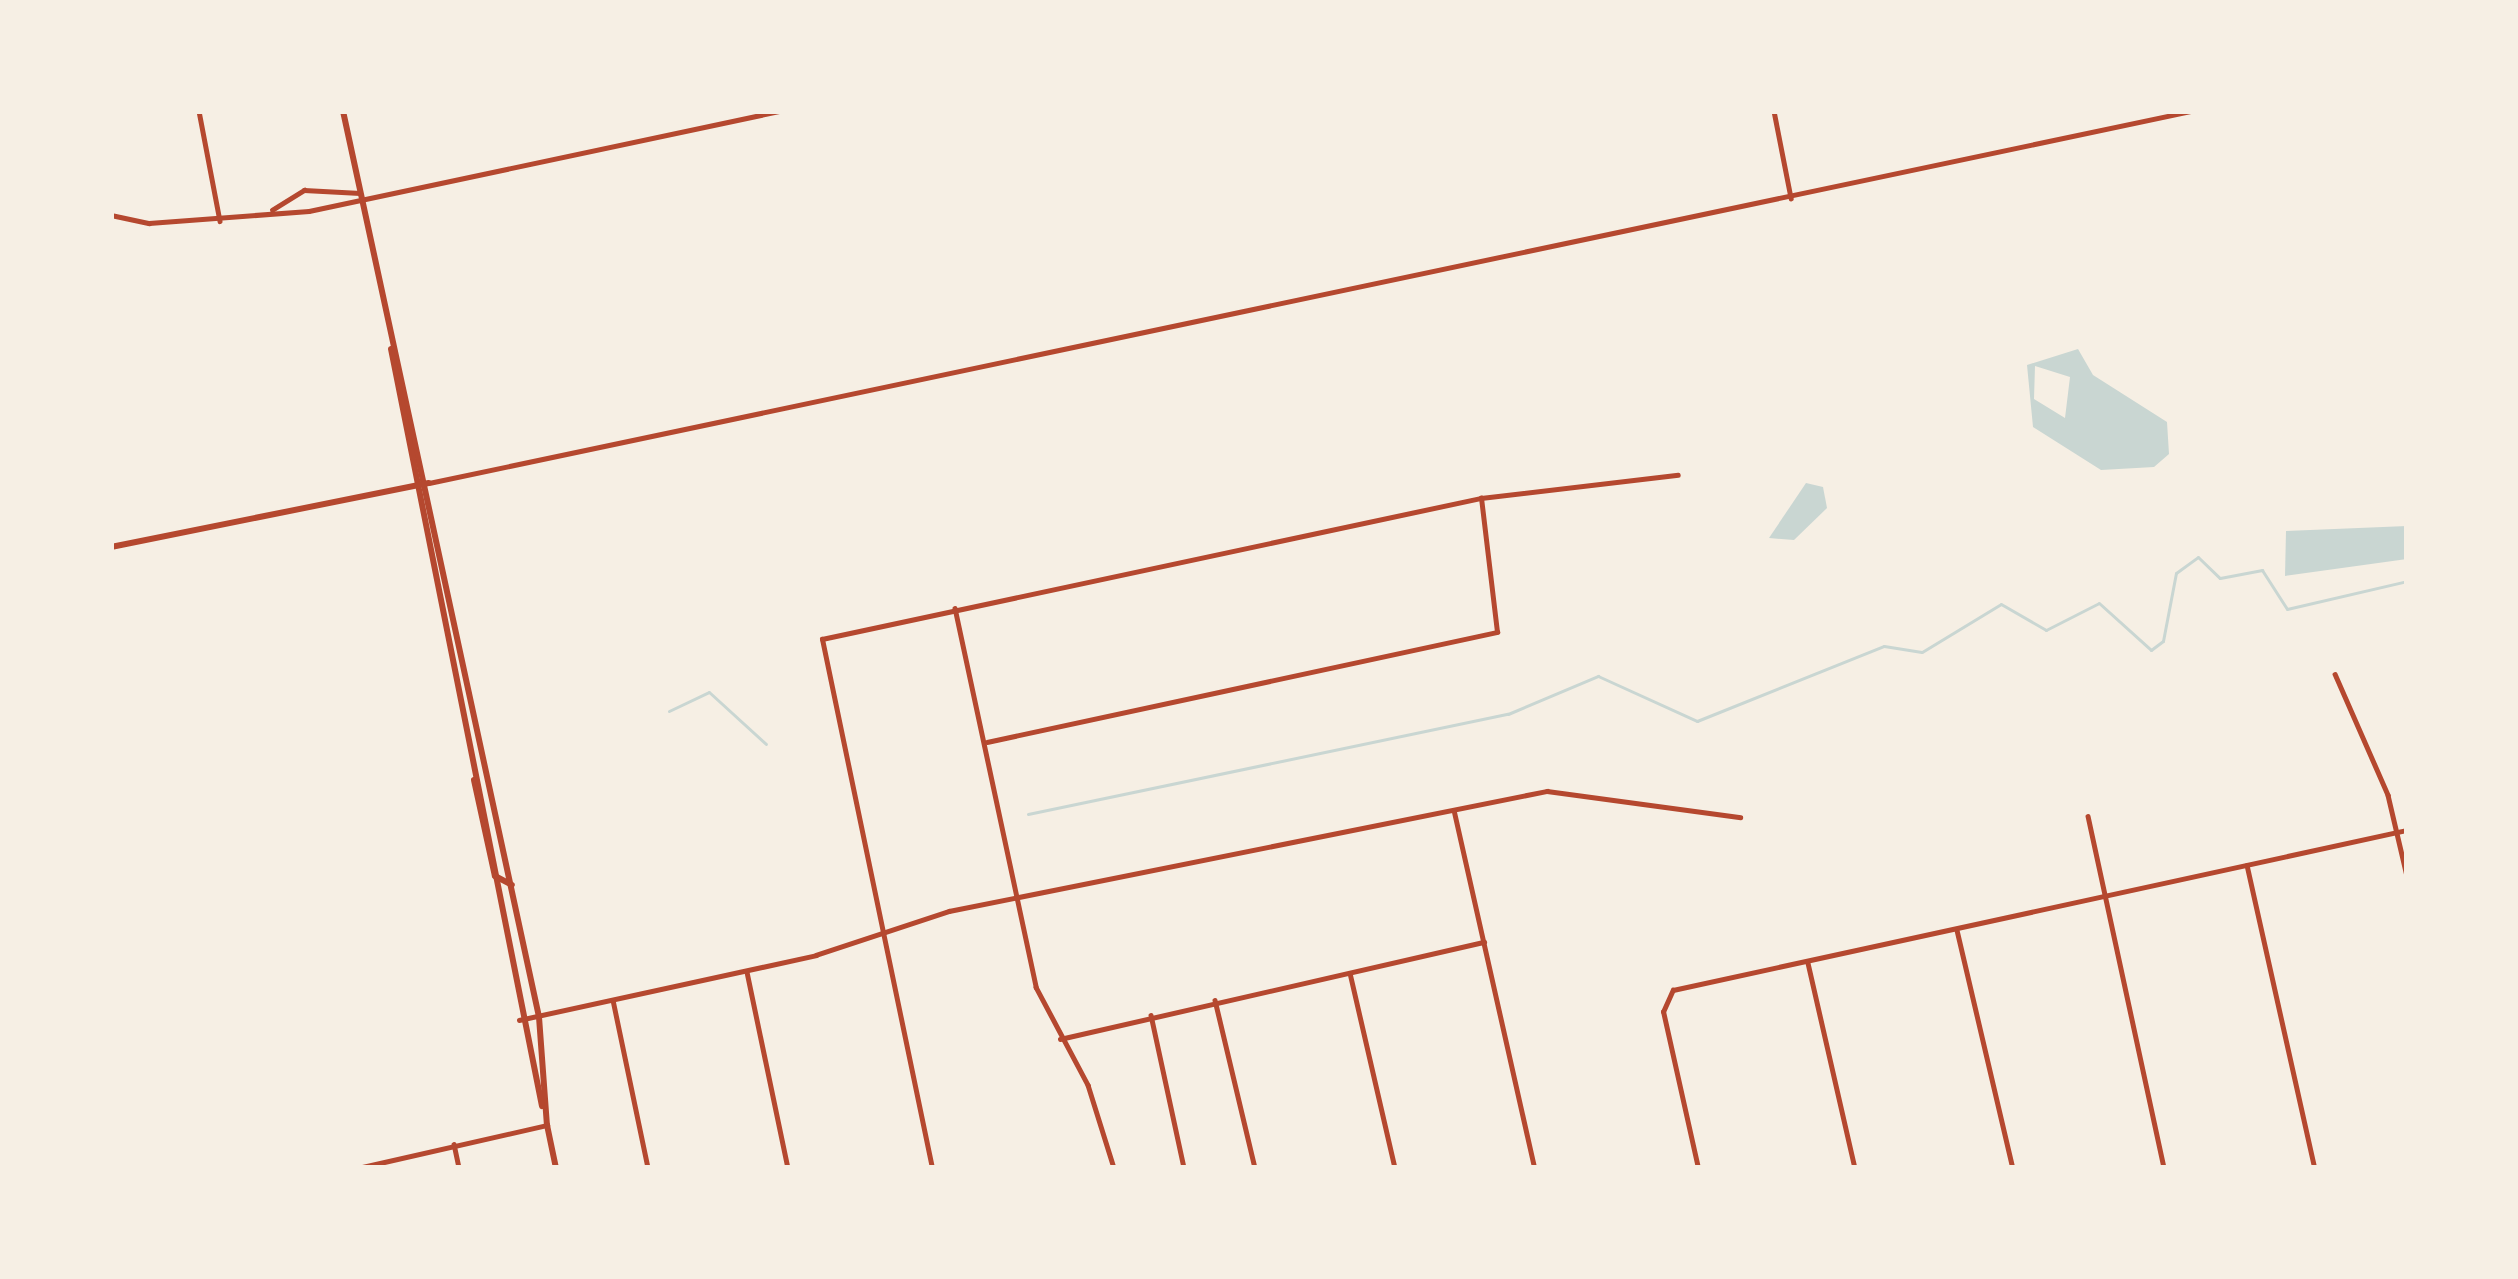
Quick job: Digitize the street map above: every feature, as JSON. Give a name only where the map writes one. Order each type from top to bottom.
[{"type":"street","points":[[199,111],[220,221]]},
{"type":"street","points":[[343,111],[392,345],[429,483],[539,1017],[547,1125]]},
{"type":"street","points":[[111,215],[220,221],[778,111]]},
{"type":"street","points":[[1774,111],[1791,197]]},
{"type":"street","points":[[111,547],[2191,111]]},
{"type":"street","points":[[267,212],[304,190],[360,193]]},
{"type":"street","points":[[392,345],[411,486],[519,1019],[556,1168]]},
{"type":"street","points":[[932,1168],[822,639],[1481,499],[1678,475]]},
{"type":"street","points":[[987,742],[1497,632],[1481,499]]},
{"type":"street","points":[[955,608],[987,742],[1015,897],[1060,1039],[1114,1168]]},
{"type":"street","points":[[2335,674],[2397,832],[2407,876]]},
{"type":"street","points":[[466,751],[484,747]]},
{"type":"street","points":[[471,778],[495,876],[512,885]]},
{"type":"street","points":[[519,1019],[747,973],[1015,897],[1575,788],[1665,814],[1740,817]]},
{"type":"street","points":[[1454,810],[1535,1168]]},
{"type":"street","points":[[2088,816],[2164,1168]]},
{"type":"street","points":[[1698,1168],[1663,999],[1808,961],[2407,830]]},
{"type":"street","points":[[2247,866],[2315,1168]]},
{"type":"street","points":[[1957,930],[2013,1168]]},
{"type":"street","points":[[1060,1039],[1151,1013],[1484,942]]},
{"type":"street","points":[[1808,961],[1855,1168]]},
{"type":"street","points":[[747,973],[788,1168]]},
{"type":"street","points":[[1350,973],[1395,1168]]},
{"type":"street","points":[[613,1000],[648,1168]]},
{"type":"street","points":[[1215,1000],[1255,1168]]},
{"type":"street","points":[[1151,1013],[1184,1168]]},
{"type":"street","points":[[358,1168],[547,1125]]},
{"type":"street","points":[[454,1144],[459,1168]]},
{"type":"shaded area","points":[[2078,349],[2093,375],[2167,422],[2169,454],[2154,467],[2101,470],[2033,427],[2027,365]],"holes":[[[2035,366],[2070,377],[2065,418],[2034,399]]]},
{"type":"shaded area","points":[[1806,483],[1823,487],[1827,508],[1794,540],[1769,538]]},
{"type":"shaded area","points":[[2407,526],[2407,559],[2285,576],[2286,531]]},
{"type":"waterway","points":[[1028,814],[1508,714],[1598,676],[1697,721],[1884,646],[1922,652],[2001,604],[2046,630],[2099,603],[2151,650],[2163,641],[2176,573],[2198,557],[2220,578],[2262,570],[2287,609],[2407,581]]},
{"type":"waterway","points":[[669,711],[709,692],[766,744]]}]
